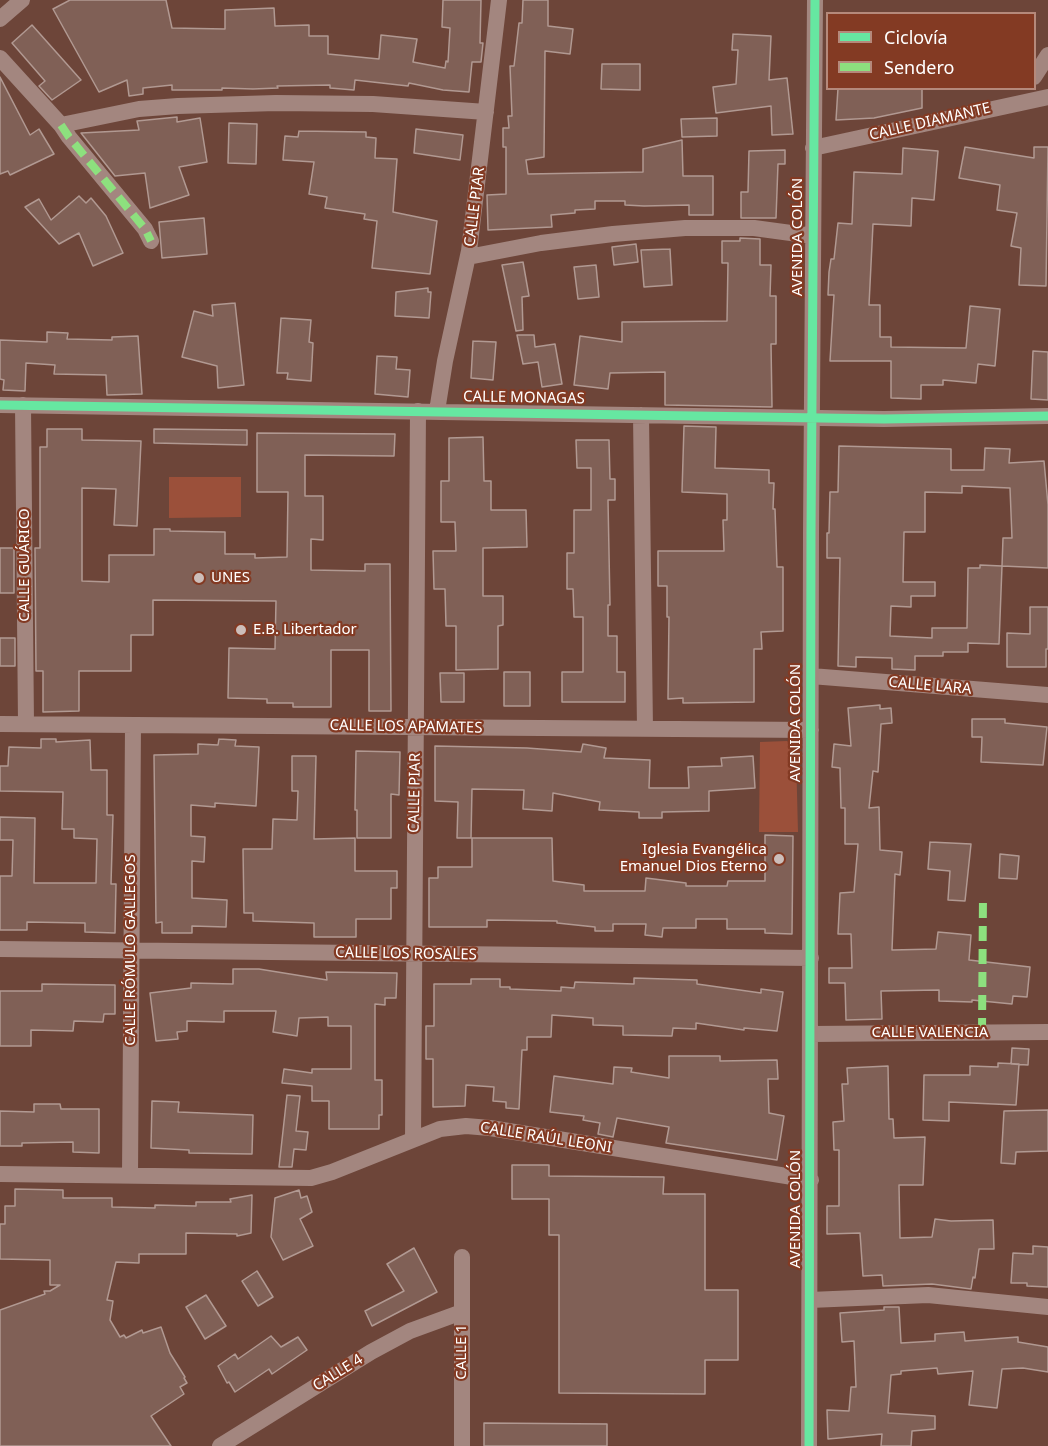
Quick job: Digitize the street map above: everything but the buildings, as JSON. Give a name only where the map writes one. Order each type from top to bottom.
[{"type":"street","points":[[0,19],[22,0]]},
{"type":"street","name":"CALLE PIAR","points":[[437,411],[445,361],[468,257],[499,0]]},
{"type":"street","name":"AVENIDA COLÓN","points":[[809,1446],[815,0]]},
{"type":"street","points":[[1036,75],[1048,55]]},
{"type":"street","points":[[0,58],[61,124],[75,145],[145,229],[151,241]]},
{"type":"street","name":"CALLE DIAMANTE","points":[[813,148],[1026,95],[1048,97]]},
{"type":"street","points":[[61,124],[139,109],[276,103],[374,104],[486,112]]},
{"type":"street","points":[[468,257],[551,242],[685,228],[754,228],[813,236]]},
{"type":"street","name":"CALLE MONAGAS","points":[[0,405],[812,418],[1048,416]]},
{"type":"street","name":"CALLE GUÁRICO","points":[[23,405],[26,724]]},
{"type":"street","name":"CALLE PIAR","points":[[413,1138],[418,411]]},
{"type":"street","points":[[641,415],[645,729]]},
{"type":"street","name":"CALLE LARA","points":[[811,676],[1048,695]]},
{"type":"street","name":"CALLE LOS APAMATES","points":[[0,724],[812,730]]},
{"type":"street","name":"CALLE RÓMULO GALLEGOS","points":[[130,1175],[133,725]]},
{"type":"street","name":"CALLE LOS ROSALES","points":[[0,950],[811,958]]},
{"type":"street","name":"CALLE VALENCIA","points":[[811,1034],[1048,1032]]},
{"type":"street","name":"CALLE RAÚL LEONI","points":[[0,1174],[311,1178],[332,1172],[413,1138],[440,1129],[466,1126],[811,1180]]},
{"type":"street","name":"CALLE 1","points":[[462,1257],[462,1446]]},
{"type":"street","points":[[810,1300],[928,1295],[1048,1306]]},
{"type":"street","name":"CALLE 4","points":[[220,1446],[410,1330],[462,1312]]},
{"type":"shaded area","points":[[169,477],[241,477],[241,517],[169,518]]},
{"type":"shaded area","points":[[787,741],[795,747],[796,754],[798,832],[759,832],[760,742]]},
{"type":"marked path","points":[[61,125],[145,229],[151,241]]},
{"type":"marked path","points":[[982,1033],[983,895]]},
{"type":"cycle path","points":[[809,1446],[815,0]]},
{"type":"cycle path","points":[[0,405],[884,419],[1048,416]]},
{"type":"place","name":"UNES","points":[[199,578]]},
{"type":"place","name":"E.B. Libertador","points":[[241,630]]},
{"type":"place","name":"Iglesia Evangélica Emanuel Dios Eterno","points":[[779,859]]}]
